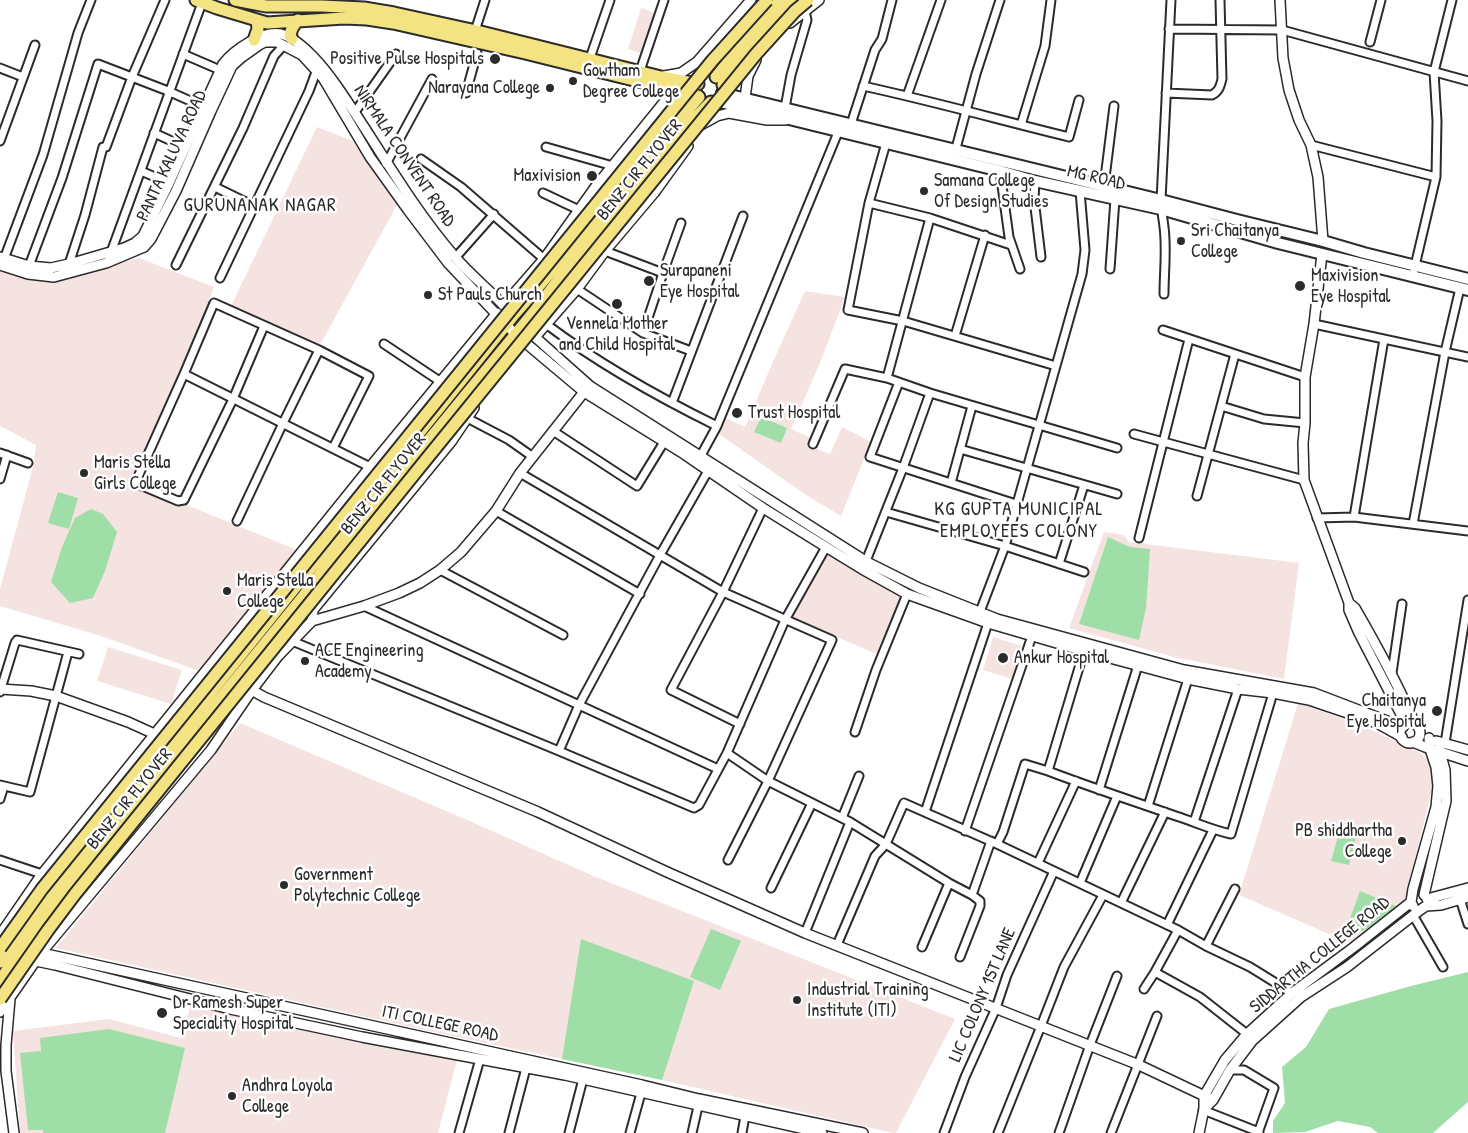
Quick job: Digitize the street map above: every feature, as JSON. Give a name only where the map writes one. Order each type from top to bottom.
[{"type":"main road","points":[[235,0],[253,4],[328,3],[394,13],[427,25],[524,53],[660,82],[698,84]]},
{"type":"main road","name":"BENZ CIR FLYOVER","points":[[6,951],[42,889],[706,69],[767,0]]},
{"type":"main road","points":[[200,1],[257,20],[274,23],[335,18],[366,19],[475,31],[640,71],[702,100],[718,92],[748,37],[781,0]]},
{"type":"main road","points":[[6,951],[111,832],[628,194],[718,92],[775,19],[793,0]]},
{"type":"main road","name":"BENZ CIR FLYOVER","points":[[5,999],[48,930],[75,894],[756,54],[795,11],[806,5]]},
{"type":"main road","points":[[254,40],[258,29],[257,20]]},
{"type":"main road","points":[[288,42],[293,26],[298,20]]},
{"type":"main road","points":[[698,97],[696,88],[701,79],[706,76],[711,76],[718,92]]},
{"type":"main road","name":"MG ROAD","points":[[718,92],[851,124],[1000,171],[1022,172],[1035,181],[1115,199],[1161,205],[1246,222],[1323,240],[1364,253],[1468,279]]},
{"type":"main road","name":"MG ROAD","points":[[718,92],[790,119],[886,143],[954,155],[1022,172],[1104,186],[1322,254],[1464,289]]},
{"type":"main road","points":[[0,981],[6,951],[171,742],[510,320],[555,269],[698,97]]},
{"type":"main road","points":[[1322,254],[1323,240]]},
{"type":"street","points":[[1,260],[43,154],[78,33],[91,0]]},
{"type":"street","points":[[69,264],[85,216],[103,147],[106,147],[132,77],[165,0]]},
{"type":"street","points":[[475,31],[485,0]]},
{"type":"street","points":[[590,58],[610,0]]},
{"type":"street","points":[[640,71],[664,0]]},
{"type":"street","points":[[669,130],[660,82],[690,68],[704,55],[751,0]]},
{"type":"street","points":[[746,98],[748,76],[757,57],[806,5],[819,0]]},
{"type":"street","points":[[851,124],[876,50],[882,39],[892,0]]},
{"type":"street","points":[[907,96],[941,0]]},
{"type":"street","points":[[954,155],[965,112],[1000,0]]},
{"type":"street","points":[[1021,125],[1044,46],[1051,0]]},
{"type":"street","points":[[1164,294],[1165,236],[1161,205],[1171,0]]},
{"type":"street","points":[[1166,93],[1212,95],[1220,87],[1222,79],[1220,0]]},
{"type":"street","points":[[1280,0],[1283,58],[1289,90],[1299,120],[1311,145],[1318,177],[1323,240]]},
{"type":"street","points":[[1370,42],[1381,0]]},
{"type":"street","points":[[1412,277],[1436,178],[1437,121],[1434,72],[1452,0]]},
{"type":"street","points":[[108,263],[168,91],[183,54],[200,1]]},
{"type":"street","points":[[785,108],[787,89],[807,20],[806,5]]},
{"type":"street","points":[[1169,29],[1282,30],[1468,81]]},
{"type":"street","name":"NIRMALA CONVENT ROAD","points":[[272,37],[282,34],[323,78],[370,157],[448,263],[497,313],[510,320]]},
{"type":"street","name":"PANTA KALUVA ROAD","points":[[1,260],[29,266],[51,268],[110,253],[135,243],[143,236],[220,70],[227,59],[257,37],[272,37]]},
{"type":"street","name":"PANTA KALUVA ROAD","points":[[1,260],[28,274],[54,277],[108,263],[144,247],[152,239],[176,191],[232,66],[253,48],[272,37]]},
{"type":"street","points":[[718,37],[748,37]]},
{"type":"street","points":[[176,265],[243,128],[274,56],[288,42]]},
{"type":"street","name":"NIRMALA CONVENT ROAD","points":[[288,42],[306,50],[320,64],[355,112],[386,164],[420,214],[455,258],[504,305],[510,320]]},
{"type":"street","points":[[0,141],[35,45]]},
{"type":"street","points":[[466,93],[477,53]]},
{"type":"street","points":[[183,54],[220,70]]},
{"type":"street","points":[[355,112],[396,54]]},
{"type":"street","points":[[29,266],[62,178],[98,64],[204,107]]},
{"type":"street","points":[[0,68],[23,76]]},
{"type":"street","points":[[220,278],[309,92],[316,72]]},
{"type":"street","points":[[386,164],[432,79]]},
{"type":"street","points":[[863,86],[1069,137],[1080,100]]},
{"type":"street","points":[[504,305],[544,258],[579,210],[665,101]]},
{"type":"street","points":[[1104,186],[1114,106]]},
{"type":"street","points":[[535,337],[577,289],[605,251],[654,193],[700,127],[717,116],[729,113],[767,120],[790,119]]},
{"type":"street","points":[[683,130],[700,127]]},
{"type":"street","points":[[699,459],[717,426],[839,130]]},
{"type":"street","points":[[154,132],[185,146]]},
{"type":"street","points":[[886,143],[869,203],[848,310],[903,320],[1056,366]]},
{"type":"street","points":[[1311,145],[1436,178]]},
{"type":"street","points":[[546,148],[613,166]]},
{"type":"street","points":[[421,159],[461,187],[544,258]]},
{"type":"street","points":[[141,171],[169,183]]},
{"type":"street","points":[[1000,171],[1009,237],[1020,269]]},
{"type":"street","points":[[1035,181],[1034,199],[1041,257]]},
{"type":"street","points":[[215,187],[254,206]]},
{"type":"street","points":[[978,616],[1005,546],[1082,274],[1085,250],[1080,191]]},
{"type":"street","points":[[543,193],[579,210]]},
{"type":"street","points":[[1110,269],[1115,199]]},
{"type":"street","points":[[869,203],[930,218],[1012,245]]},
{"type":"street","points":[[455,258],[494,214]]},
{"type":"street","points":[[672,403],[690,351],[743,216]]},
{"type":"street","points":[[887,378],[930,218]]},
{"type":"street","points":[[643,333],[681,223]]},
{"type":"street","points":[[955,336],[985,235]]},
{"type":"street","points":[[605,251],[663,273]]},
{"type":"street","points":[[1322,254],[1314,324],[1305,377],[1304,480],[1349,603],[1349,610],[1408,725]]},
{"type":"street","points":[[577,289],[643,333],[690,351]]},
{"type":"street","points":[[1413,524],[1444,352],[1464,289]]},
{"type":"street","points":[[264,326],[233,399],[184,500],[178,500],[137,483],[137,479],[214,303],[319,350],[369,376],[333,448]]},
{"type":"street","points":[[0,935],[42,874],[370,467],[497,313]]},
{"type":"street","points":[[510,320],[528,344],[584,392],[664,442],[699,459],[708,471],[763,508],[826,547],[978,616],[988,623],[1084,651],[1314,693],[1419,729],[1416,738]]},
{"type":"street","points":[[546,324],[567,340],[672,403],[717,426]]},
{"type":"street","points":[[1314,324],[1468,357]]},
{"type":"street","points":[[519,330],[535,337],[590,386],[699,459],[802,522],[907,594],[1139,662],[1188,679],[1309,700],[1377,723],[1402,737],[1407,742],[1416,738],[1429,738],[1468,750]]},
{"type":"street","points":[[1163,330],[1305,377]]},
{"type":"street","points":[[1139,538],[1189,339]]},
{"type":"street","points":[[1354,517],[1384,339]]},
{"type":"street","points":[[384,344],[441,382]]},
{"type":"street","points":[[312,621],[313,610],[451,442],[467,418],[528,344]]},
{"type":"street","points":[[237,521],[319,350]]},
{"type":"street","points":[[1197,496],[1235,354]]},
{"type":"street","points":[[813,444],[845,369],[887,378],[972,406],[1118,448]]},
{"type":"street","points":[[184,374],[370,467]]},
{"type":"street","points":[[899,382],[870,457],[1016,504]]},
{"type":"street","points":[[0,1012],[5,999],[38,957],[211,750],[252,690],[292,641],[312,621],[364,606],[399,593],[420,583],[440,570],[461,552],[496,511],[520,473],[584,392]]},
{"type":"street","points":[[864,565],[903,468],[930,393]]},
{"type":"street","points":[[951,483],[972,406]]},
{"type":"street","points":[[1221,406],[1264,419],[1305,423]]},
{"type":"street","points":[[467,418],[509,440],[533,457]]},
{"type":"street","points":[[553,431],[637,486],[664,442]]},
{"type":"street","points":[[1134,434],[1304,480]]},
{"type":"street","points":[[960,449],[1117,494]]},
{"type":"street","points":[[0,479],[4,454],[28,463]]},
{"type":"street","points":[[560,751],[579,705],[708,471]]},
{"type":"street","points":[[520,473],[722,592],[832,640],[768,781],[728,860]]},
{"type":"street","points":[[1059,564],[1084,485]]},
{"type":"street","points":[[740,724],[671,690],[763,508]]},
{"type":"street","points":[[496,511],[640,594]]},
{"type":"street","points":[[886,512],[1005,546],[1084,572]]},
{"type":"street","points":[[1317,518],[1354,517],[1468,531]]},
{"type":"street","points":[[292,641],[694,808],[699,805],[727,753],[785,620],[826,547]]},
{"type":"street","points":[[440,570],[563,635]]},
{"type":"street","points":[[855,732],[876,670],[907,594]]},
{"type":"street","points":[[1422,905],[1446,801],[1445,770],[1440,752],[1468,600]]},
{"type":"street","points":[[1349,603],[1355,608],[1392,673],[1408,725]]},
{"type":"street","points":[[1392,673],[1402,604]]},
{"type":"street","points":[[364,606],[718,769]]},
{"type":"street","points":[[926,812],[988,623]]},
{"type":"street","points":[[965,831],[1032,636]]},
{"type":"street","points":[[79,654],[19,640],[16,641],[0,690],[31,691],[56,696],[128,722],[171,742]]},
{"type":"street","points":[[1048,771],[1084,651]]},
{"type":"street","points":[[0,799],[2,786],[30,792],[68,652]]},
{"type":"street","points":[[1099,790],[1139,662]]},
{"type":"street","points":[[1148,806],[1188,679]]},
{"type":"street","points":[[235,680],[264,697],[538,812],[667,872],[805,932],[1139,1065],[1209,1098]]},
{"type":"street","points":[[1194,822],[1238,689]]},
{"type":"street","points":[[972,895],[994,843],[1003,832],[1025,764],[1214,830],[1231,834],[1273,693]]},
{"type":"street","points":[[1402,737],[1400,732],[1408,725]]},
{"type":"street","points":[[1416,738],[1430,749],[1468,761]]},
{"type":"street","points":[[1429,738],[1430,749],[1436,767],[1438,786],[1436,807],[1413,889],[1413,907],[1468,888]]},
{"type":"street","points":[[727,753],[768,781],[850,822],[949,883],[972,895],[980,902],[960,957]]},
{"type":"street","points":[[842,818],[859,776]]},
{"type":"street","points":[[1038,863],[1076,781]]},
{"type":"street","points":[[1080,883],[1117,796]]},
{"type":"street","points":[[771,888],[812,803]]},
{"type":"street","points":[[837,945],[875,856],[886,844],[904,803],[1038,863],[1178,930],[1250,967],[1292,993]]},
{"type":"street","points":[[1121,903],[1165,812]]},
{"type":"street","points":[[805,932],[850,822]]},
{"type":"street","points":[[1167,925],[1214,830]]},
{"type":"street","points":[[0,860],[42,874]]},
{"type":"street","name":"LIC COLONY 1ST LANE","points":[[944,1133],[965,1077],[996,1008],[1007,975],[1054,871]]},
{"type":"street","points":[[922,947],[949,883]]},
{"type":"street","points":[[1206,946],[1235,889]]},
{"type":"street","points":[[998,1133],[1064,967],[1103,894]]},
{"type":"street","points":[[1412,900],[1418,894],[1443,967]]},
{"type":"street","points":[[1422,905],[1441,905],[1464,898],[1468,924]]},
{"type":"street","name":"SIDDARTHA COLLEGE ROAD","points":[[1199,1133],[1204,1109],[1225,1060],[1247,1034],[1292,993],[1354,947],[1412,900]]},
{"type":"street","name":"SIDDARTHA COLLEGE ROAD","points":[[1209,1098],[1252,1040],[1301,997],[1347,967],[1422,905]]},
{"type":"street","points":[[1144,989],[1178,930]]},
{"type":"street","name":"ITI COLLEGE ROAD","points":[[6,951],[633,1083],[788,1129],[822,1133]]},
{"type":"street","name":"ITI COLLEGE ROAD","points":[[38,957],[230,1009],[583,1079],[641,1093],[863,1133]]},
{"type":"street","points":[[1155,972],[1200,997],[1247,1034]]},
{"type":"street","points":[[1058,1133],[1117,976]]},
{"type":"street","points":[[5,999],[6,1071],[14,1133]]},
{"type":"street","points":[[1111,1133],[1157,1016]]},
{"type":"street","points":[[459,1133],[480,1059]]},
{"type":"street","points":[[508,1133],[526,1068]]},
{"type":"street","points":[[1204,1109],[1258,1132],[1274,1088],[1244,1070],[1230,1070]]},
{"type":"street","points":[[569,1133],[583,1079]]},
{"type":"street","points":[[630,1133],[641,1093]]},
{"type":"street","points":[[692,1133],[698,1102]]},
{"type":"street","points":[[742,1133],[745,1116]]},
{"type":"shaded area","name":"Gowtham Degree College","points":[[641,8],[655,13],[642,54],[628,49]]},
{"type":"shaded area","points":[[317,127],[353,141],[397,205],[320,345],[231,306]]},
{"type":"shaded area","name":"Maris Stella Girls College","points":[[139,258],[214,287],[185,362],[133,483],[297,550],[199,671],[101,636],[0,606],[0,589],[34,463],[36,445],[0,426],[0,269],[55,280]]},
{"type":"shaded area","points":[[805,291],[845,297],[820,363],[791,429],[811,438],[809,446],[830,454],[842,427],[871,442],[841,516],[806,495],[719,434],[726,418],[745,427]]},
{"type":"shaded area","points":[[1104,532],[1124,535],[1129,542],[1299,563],[1284,679],[1174,657],[1069,628]]},
{"type":"shaded area","points":[[827,550],[908,599],[886,658],[792,618]]},
{"type":"shaded area","name":"Ankur Hospital","points":[[993,637],[1022,646],[1012,679],[983,670]]},
{"type":"shaded area","points":[[108,647],[182,670],[171,704],[97,681]]},
{"type":"shaded area","points":[[1298,703],[1363,726],[1417,751],[1427,758],[1432,771],[1433,785],[1405,901],[1352,944],[1239,895]]},
{"type":"shaded area","points":[[240,723],[591,875],[955,1019],[896,1133],[893,1133],[662,1080],[434,1032],[56,948]]},
{"type":"shaded area","name":"Andhra Loyola College","points":[[192,1001],[457,1060],[438,1133],[20,1133],[13,1031],[109,1019],[181,1038]]},
{"type":"green space","points":[[761,417],[787,428],[781,443],[754,432]]},
{"type":"green space","points":[[58,492],[78,498],[69,529],[48,523]]},
{"type":"green space","points":[[91,509],[103,514],[117,532],[105,571],[93,598],[70,603],[51,582],[62,547],[75,518]]},
{"type":"green space","points":[[1108,537],[1130,547],[1150,549],[1146,608],[1139,640],[1079,624]]},
{"type":"green space","points":[[1340,830],[1357,835],[1349,865],[1331,861]]},
{"type":"green space","points":[[1360,891],[1396,906],[1362,931],[1347,927]]},
{"type":"green space","points":[[711,929],[741,941],[720,990],[690,977]]},
{"type":"green space","points":[[581,939],[694,981],[662,1080],[562,1059]]},
{"type":"green space","points":[[1468,972],[1468,1102],[1433,1133],[1378,1133],[1370,1127],[1338,1121],[1305,1132],[1273,1133],[1273,1121],[1285,1103],[1282,1067],[1306,1047],[1329,1009]]},
{"type":"green space","points":[[109,1029],[185,1048],[165,1133],[43,1133],[43,1130],[28,1130],[20,1053],[41,1051],[40,1038]]},
{"type":"place","name":"Positive Pulse Hospitals","points":[[495,59]]},
{"type":"place","name":"Gowtham Degree College","points":[[573,81]]},
{"type":"place","name":"Narayana College","points":[[550,88]]},
{"type":"place","name":"Maxivision","points":[[592,176]]},
{"type":"place","name":"Samana College Of Design Studies","points":[[924,191]]},
{"type":"place","name":"Sri Chaitanya College","points":[[1181,241]]},
{"type":"place","name":"Surapaneni Eye Hospital","points":[[649,281]]},
{"type":"place","name":"Maxivision Eye Hospital","points":[[1300,286]]},
{"type":"place","name":"St Pauls Church","points":[[428,295]]},
{"type":"place","name":"Vennela Mother and Child Hospital","points":[[617,304]]},
{"type":"place","name":"Trust Hospital","points":[[737,413]]},
{"type":"place","name":"Maris Stella Girls College","points":[[84,473]]},
{"type":"place","name":"Maris Stella College","points":[[227,591]]},
{"type":"place","name":"Ankur Hospital","points":[[1003,658]]},
{"type":"place","name":"ACE Engineering Academy","points":[[305,661]]},
{"type":"place","name":"Chaitanya Eye Hospital","points":[[1437,711]]},
{"type":"place","name":"PB shiddhartha College","points":[[1402,841]]},
{"type":"place","name":"Government Polytechnic College","points":[[284,885]]},
{"type":"place","name":"Industrial Training Institute (ITI)","points":[[797,1000]]},
{"type":"place","name":"Dr Ramesh Super Speciality Hospital","points":[[162,1013]]},
{"type":"place","name":"Andhra Loyola College","points":[[232,1096]]},
{"type":"district","name":"GURUNANAK NAGAR","points":[[260,206]]},
{"type":"district","name":"KG GUPTA MUNICIPAL EMPLOYEES COLONY","points":[[1019,521]]}]
